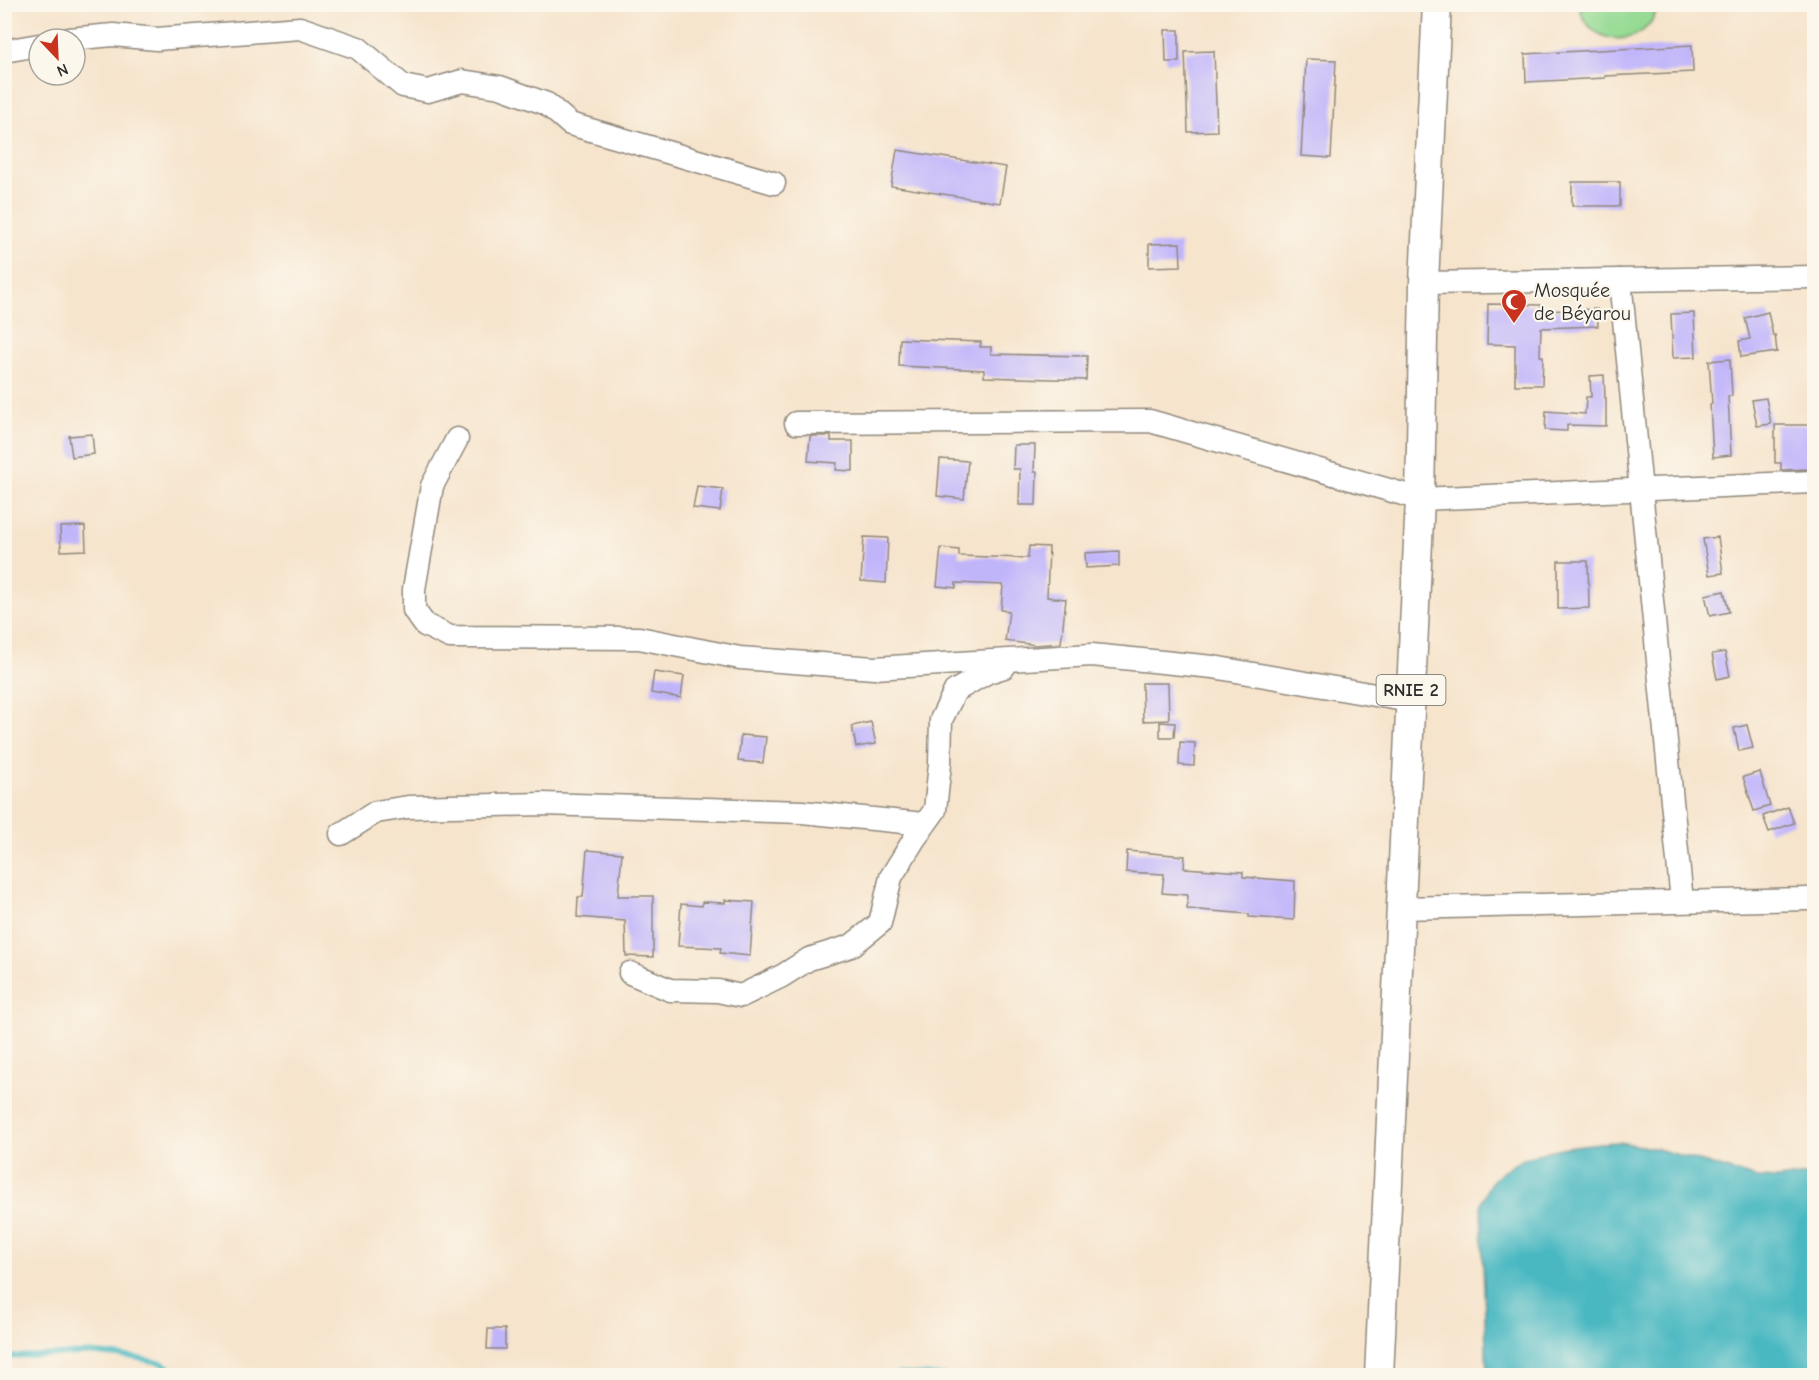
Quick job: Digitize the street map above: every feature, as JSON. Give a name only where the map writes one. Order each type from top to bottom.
[{"type":"main road","name":"RNIE 2","points":[[1379,1376],[1420,499],[1424,283],[1437,4]]},
{"type":"street","points":[[87,37],[113,35],[157,39],[300,28],[358,48],[402,86],[428,91],[462,81],[500,87],[547,104],[570,124],[774,183]]},
{"type":"street","points":[[4,51],[27,47]]},
{"type":"street","points":[[1424,283],[1815,277]]},
{"type":"street","points":[[1620,280],[1682,901]]},
{"type":"street","points":[[796,423],[1150,422],[1420,499],[1815,482]]},
{"type":"street","points":[[457,439],[432,486],[414,590],[414,610],[425,625],[450,637],[639,638],[740,658],[874,668],[1092,655],[1213,667],[1410,701]]},
{"type":"street","points":[[630,974],[670,990],[718,991],[741,996],[782,976],[809,959],[851,946],[880,923],[891,877],[934,810],[940,764],[941,720],[955,691],[988,672],[1025,660]]},
{"type":"street","points":[[341,834],[376,812],[408,807],[543,804],[802,812],[924,824]]},
{"type":"street","points":[[1401,908],[1808,898]]},
{"type":"green space","points":[[1579,4],[1658,5],[1652,20],[1643,30],[1631,37],[1618,39],[1606,37],[1594,30],[1585,20]]},
{"type":"water","points":[[1619,1142],[1658,1149],[1757,1178],[1814,1176],[1814,1375],[1487,1375],[1481,1204],[1488,1187],[1503,1172],[1517,1163],[1550,1150],[1586,1144]]},
{"type":"building","points":[[1165,30],[1179,30],[1179,62],[1166,62]]},
{"type":"building","points":[[1692,45],[1693,72],[1526,82],[1525,54]]},
{"type":"building","points":[[1214,51],[1217,131],[1188,132],[1185,52]]},
{"type":"building","points":[[1306,59],[1336,60],[1331,158],[1301,156]]},
{"type":"building","points":[[897,150],[1006,167],[1000,203],[891,186]]},
{"type":"building","points":[[1572,182],[1620,182],[1620,206],[1572,206]]},
{"type":"building","points":[[1180,243],[1181,266],[1149,267],[1149,244]]},
{"type":"building","points":[[1488,304],[1541,305],[1541,311],[1597,309],[1598,326],[1541,328],[1542,385],[1515,385],[1515,345],[1487,344]]},
{"type":"building","points":[[1768,312],[1777,352],[1741,357],[1739,341],[1750,339],[1745,318]]},
{"type":"building","points":[[1694,313],[1696,357],[1673,358],[1671,314]]},
{"type":"building","points":[[900,339],[981,342],[980,347],[991,347],[991,354],[1087,356],[1086,380],[984,377],[984,370],[899,366]]},
{"type":"building","points":[[1730,359],[1732,396],[1728,396],[1731,455],[1713,457],[1709,361]]},
{"type":"building","points":[[1604,375],[1606,426],[1567,425],[1567,431],[1545,430],[1546,411],[1585,414],[1586,397],[1591,397],[1590,376]]},
{"type":"building","points":[[1766,398],[1771,424],[1757,426],[1752,400]]},
{"type":"building","points":[[1775,425],[1815,425],[1815,442],[1812,442],[1812,469],[1781,470],[1781,463],[1775,463]]},
{"type":"building","points":[[92,434],[94,454],[72,457],[69,436]]},
{"type":"building","points":[[810,436],[831,436],[831,441],[853,441],[853,471],[836,470],[837,463],[808,461]]},
{"type":"building","points":[[1014,445],[1035,445],[1036,505],[1019,505],[1020,469],[1013,469]]},
{"type":"building","points":[[940,459],[968,461],[964,499],[937,496]]},
{"type":"building","points":[[697,486],[723,489],[720,511],[693,508]]},
{"type":"building","points":[[85,526],[86,550],[61,551],[60,527]]},
{"type":"building","points":[[864,537],[888,538],[886,583],[861,581]]},
{"type":"building","points":[[1718,537],[1723,573],[1709,575],[1703,539]]},
{"type":"building","points":[[1029,546],[1049,547],[1047,597],[1066,599],[1061,643],[1036,645],[1005,641],[1009,611],[1001,610],[1003,585],[956,583],[956,588],[937,586],[941,548],[959,550],[959,556],[1028,558]]},
{"type":"building","points":[[1119,551],[1119,566],[1086,568],[1085,553]]},
{"type":"building","points":[[1558,561],[1588,561],[1589,608],[1558,609]]},
{"type":"building","points":[[1724,591],[1729,612],[1710,616],[1705,595]]},
{"type":"building","points":[[1725,652],[1730,676],[1717,679],[1712,654]]},
{"type":"building","points":[[654,672],[684,676],[681,698],[651,693]]},
{"type":"building","points":[[1142,683],[1168,683],[1169,720],[1143,721]]},
{"type":"building","points":[[871,722],[876,744],[856,747],[852,726]]},
{"type":"building","points":[[1160,722],[1175,723],[1174,737],[1160,737]]},
{"type":"building","points":[[1747,725],[1753,748],[1739,751],[1734,728]]},
{"type":"building","points":[[741,735],[766,737],[763,763],[738,761]]},
{"type":"building","points":[[1180,742],[1195,743],[1194,766],[1179,765]]},
{"type":"building","points":[[1760,772],[1770,806],[1754,811],[1743,777]]},
{"type":"building","points":[[1788,807],[1794,823],[1769,832],[1763,816]]},
{"type":"building","points":[[587,850],[622,853],[618,896],[653,896],[653,957],[626,956],[625,921],[577,917],[578,897],[583,897]]},
{"type":"building","points":[[1127,851],[1185,856],[1184,868],[1243,872],[1243,877],[1295,881],[1294,920],[1187,909],[1188,895],[1162,893],[1164,874],[1126,872]]},
{"type":"building","points":[[725,900],[754,902],[750,956],[720,953],[721,948],[678,946],[681,904],[702,906],[702,902],[725,903]]},
{"type":"building","points":[[488,1329],[505,1329],[505,1349],[487,1349]]},
{"type":"waterway","points":[[4,1357],[91,1353],[131,1357],[162,1363],[183,1376]]},
{"type":"waterway","points":[[886,1376],[899,1374],[945,1376]]},
{"type":"waterway","points":[[1205,1376],[1260,1376]]},
{"type":"place","name":"Mosquée de Béyarou","points":[[1514,325]]}]
